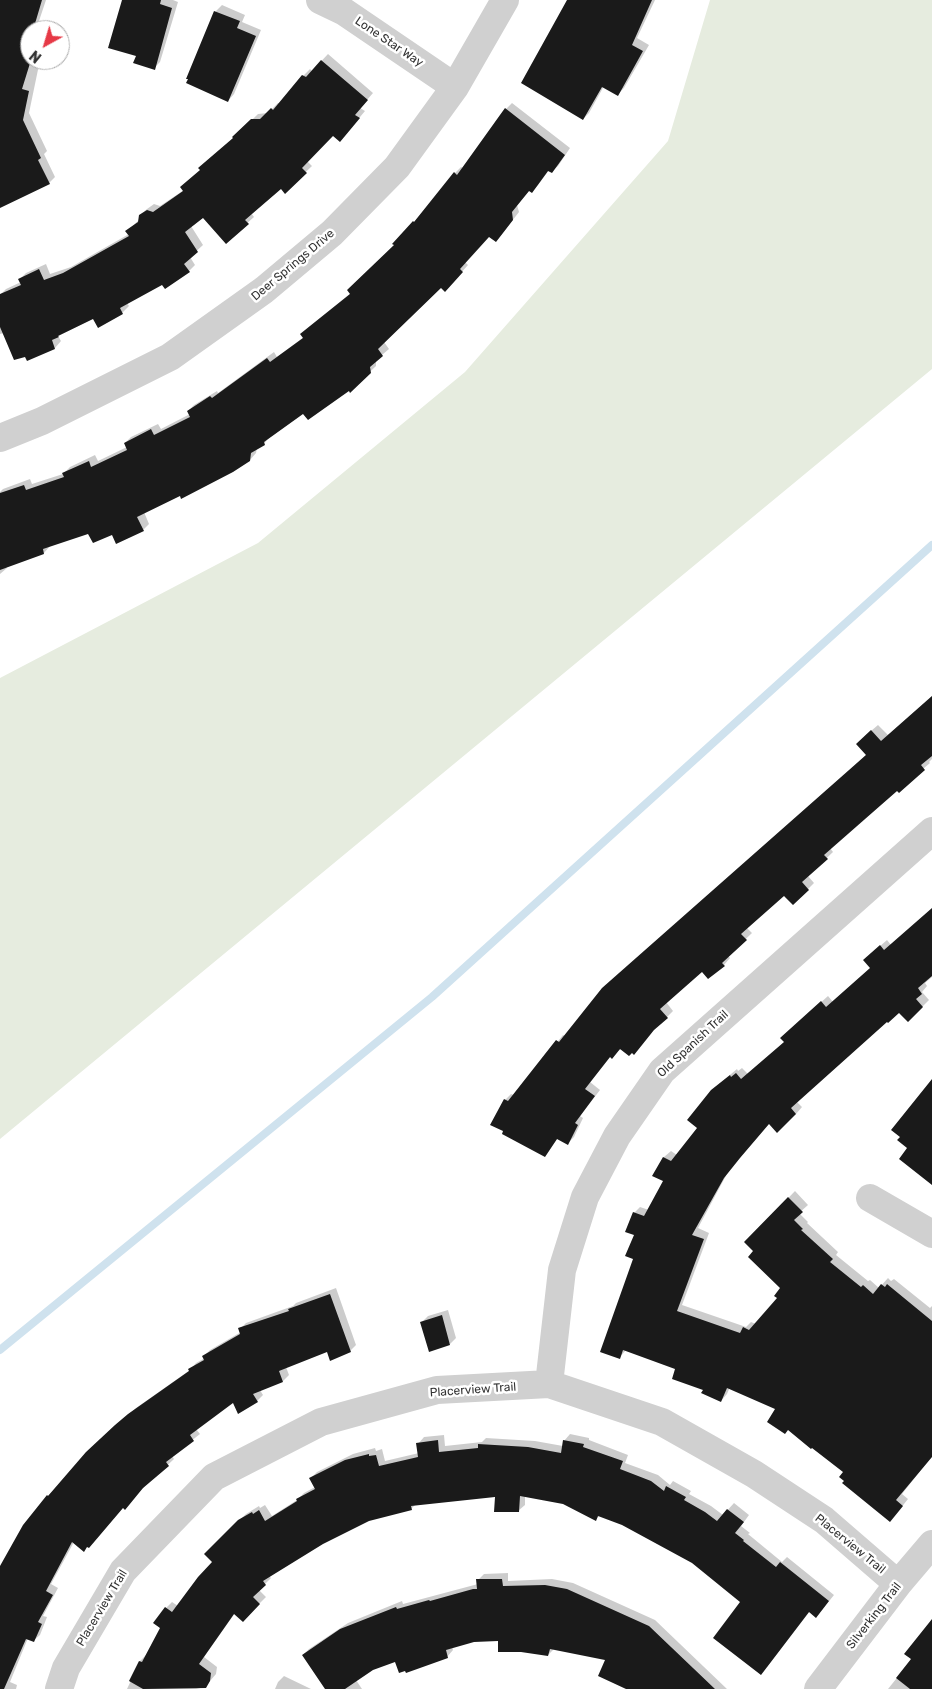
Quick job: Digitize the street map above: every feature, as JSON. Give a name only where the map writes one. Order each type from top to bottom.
[{"type":"street","name":"Lone Star Way","points":[[320,0],[343,11],[455,86]]},
{"type":"street","name":"Deer Springs Drive","points":[[0,438],[42,421],[170,357],[264,290],[332,233],[397,168],[455,86],[505,0]]},
{"type":"street","name":"Old Spanish Trail","points":[[549,1384],[562,1270],[585,1197],[618,1136],[662,1071],[932,831]]},
{"type":"street","points":[[870,1198],[932,1234]]},
{"type":"street","name":"Placerview Trail","points":[[58,1689],[66,1668],[123,1571],[214,1477],[321,1422],[437,1390],[549,1384],[662,1422],[754,1474],[824,1520],[898,1584]]},
{"type":"street","name":"Silverking Trail","points":[[818,1689],[898,1584],[932,1544]]},
{"type":"shaded area","points":[[710,0],[932,0],[932,369],[0,1139],[0,678],[258,543],[465,372],[668,141]]},
{"type":"building","points":[[0,0],[42,0],[36,20],[20,20],[20,70],[28,70],[22,89],[29,91],[23,120],[41,158],[38,160],[50,184],[0,208]]},
{"type":"building","points":[[122,0],[161,0],[160,4],[172,8],[155,70],[133,63],[136,56],[108,48]]},
{"type":"building","points":[[567,0],[652,0],[632,45],[643,51],[618,96],[602,87],[583,120],[521,83]]},
{"type":"building","points":[[214,11],[240,21],[237,28],[256,36],[228,102],[186,83]]},
{"type":"building","points":[[321,60],[368,100],[355,115],[360,118],[340,142],[333,136],[302,168],[307,173],[285,194],[281,189],[245,220],[249,224],[226,244],[203,218],[185,232],[198,252],[184,264],[190,272],[165,289],[162,285],[120,308],[123,314],[98,328],[93,319],[58,336],[52,340],[55,349],[27,361],[25,357],[14,360],[0,327],[0,294],[21,285],[18,279],[39,269],[44,280],[63,273],[129,236],[125,231],[138,222],[139,215],[147,210],[153,212],[183,191],[180,187],[200,170],[198,168],[233,138],[251,119],[260,119],[271,108],[273,110],[302,75],[306,77]]},
{"type":"building","points":[[505,108],[565,155],[552,173],[548,171],[532,193],[529,191],[512,212],[513,220],[496,242],[489,237],[460,269],[463,272],[445,292],[441,288],[378,349],[383,356],[370,367],[371,373],[350,393],[349,391],[308,420],[303,414],[264,442],[265,445],[251,453],[250,461],[233,472],[181,499],[180,496],[137,517],[144,531],[116,544],[112,535],[93,543],[88,534],[43,549],[44,554],[0,570],[0,493],[24,485],[26,490],[64,477],[62,473],[89,461],[91,467],[127,450],[124,443],[151,429],[154,435],[190,417],[187,411],[210,396],[212,398],[267,358],[270,362],[303,338],[300,334],[350,294],[347,290],[394,245],[392,244],[414,222],[454,172],[457,175]]},
{"type":"building","points":[[932,696],[932,756],[921,765],[925,770],[899,793],[897,791],[824,855],[828,859],[802,882],[809,890],[793,905],[784,896],[741,934],[747,940],[722,963],[725,966],[708,979],[702,972],[660,1009],[668,1018],[654,1030],[634,1055],[632,1053],[629,1056],[620,1049],[612,1059],[610,1057],[585,1089],[595,1096],[575,1123],[578,1125],[568,1145],[557,1139],[545,1157],[502,1134],[503,1131],[490,1125],[504,1099],[508,1101],[556,1040],[559,1042],[602,988],[866,755],[856,744],[871,730],[881,741]]},
{"type":"building","points":[[932,908],[932,976],[918,988],[922,994],[916,999],[923,1007],[908,1022],[899,1013],[887,1022],[791,1108],[796,1114],[777,1133],[769,1124],[740,1158],[724,1178],[692,1235],[704,1239],[677,1311],[740,1333],[743,1327],[749,1330],[777,1298],[774,1296],[780,1288],[748,1257],[753,1251],[744,1242],[788,1197],[803,1212],[794,1220],[803,1229],[801,1230],[833,1259],[830,1262],[861,1287],[863,1285],[873,1294],[881,1284],[885,1287],[887,1284],[932,1321],[932,1457],[896,1500],[903,1506],[890,1522],[842,1483],[844,1481],[839,1477],[843,1472],[788,1430],[785,1434],[767,1422],[775,1409],[727,1388],[721,1402],[701,1393],[703,1390],[672,1379],[675,1369],[623,1350],[620,1359],[600,1352],[633,1259],[625,1256],[634,1235],[625,1232],[633,1212],[644,1216],[663,1181],[652,1176],[663,1157],[671,1161],[697,1128],[687,1120],[711,1090],[730,1075],[731,1077],[736,1073],[741,1079],[784,1042],[780,1038],[821,1001],[826,1007],[870,968],[863,960],[880,945],[884,950]]},
{"type":"building","points":[[932,1079],[932,1185],[899,1159],[907,1148],[897,1140],[900,1137],[891,1130]]},
{"type":"building","points":[[330,1294],[351,1352],[330,1361],[327,1352],[279,1371],[283,1382],[253,1394],[258,1402],[238,1414],[233,1403],[190,1435],[194,1441],[166,1462],[169,1466],[143,1488],[125,1510],[123,1508],[89,1548],[87,1547],[84,1552],[72,1542],[46,1591],[53,1595],[38,1622],[42,1624],[34,1642],[26,1639],[4,1689],[0,1689],[0,1566],[23,1525],[47,1495],[86,1452],[115,1425],[189,1371],[188,1369],[204,1360],[202,1356],[240,1334],[238,1328],[289,1311],[288,1309]]},
{"type":"building","points":[[442,1315],[450,1345],[429,1352],[420,1322]]},
{"type":"building","points":[[438,1440],[439,1452],[478,1448],[478,1444],[528,1447],[561,1453],[563,1440],[584,1444],[583,1447],[623,1461],[620,1469],[651,1481],[664,1491],[666,1486],[686,1497],[684,1500],[717,1521],[727,1509],[744,1522],[735,1533],[743,1541],[776,1567],[780,1562],[829,1601],[816,1618],[809,1612],[761,1675],[713,1638],[740,1602],[692,1563],[622,1525],[598,1516],[596,1521],[563,1504],[520,1496],[519,1512],[494,1512],[495,1497],[411,1506],[412,1510],[369,1521],[323,1544],[263,1581],[266,1585],[253,1597],[260,1604],[243,1622],[234,1614],[199,1664],[211,1673],[210,1681],[206,1688],[143,1689],[129,1681],[139,1661],[142,1662],[160,1628],[153,1623],[165,1607],[172,1612],[198,1577],[212,1562],[204,1554],[238,1520],[259,1510],[265,1521],[297,1501],[296,1499],[315,1489],[309,1478],[345,1460],[369,1454],[369,1456],[376,1455],[379,1466],[418,1457],[416,1443]]},
{"type":"building","points":[[476,1579],[502,1579],[503,1586],[545,1585],[567,1589],[649,1626],[715,1689],[626,1689],[598,1676],[605,1660],[550,1649],[548,1656],[521,1652],[498,1652],[498,1641],[474,1642],[446,1650],[448,1658],[406,1673],[405,1671],[399,1673],[395,1662],[373,1670],[345,1689],[325,1689],[302,1655],[340,1629],[396,1607],[397,1609],[477,1589]]},
{"type":"building","points":[[932,1619],[932,1689],[910,1689],[896,1678],[911,1659],[904,1654]]},
{"type":"waterway","points":[[0,1350],[432,997],[932,545]]}]
